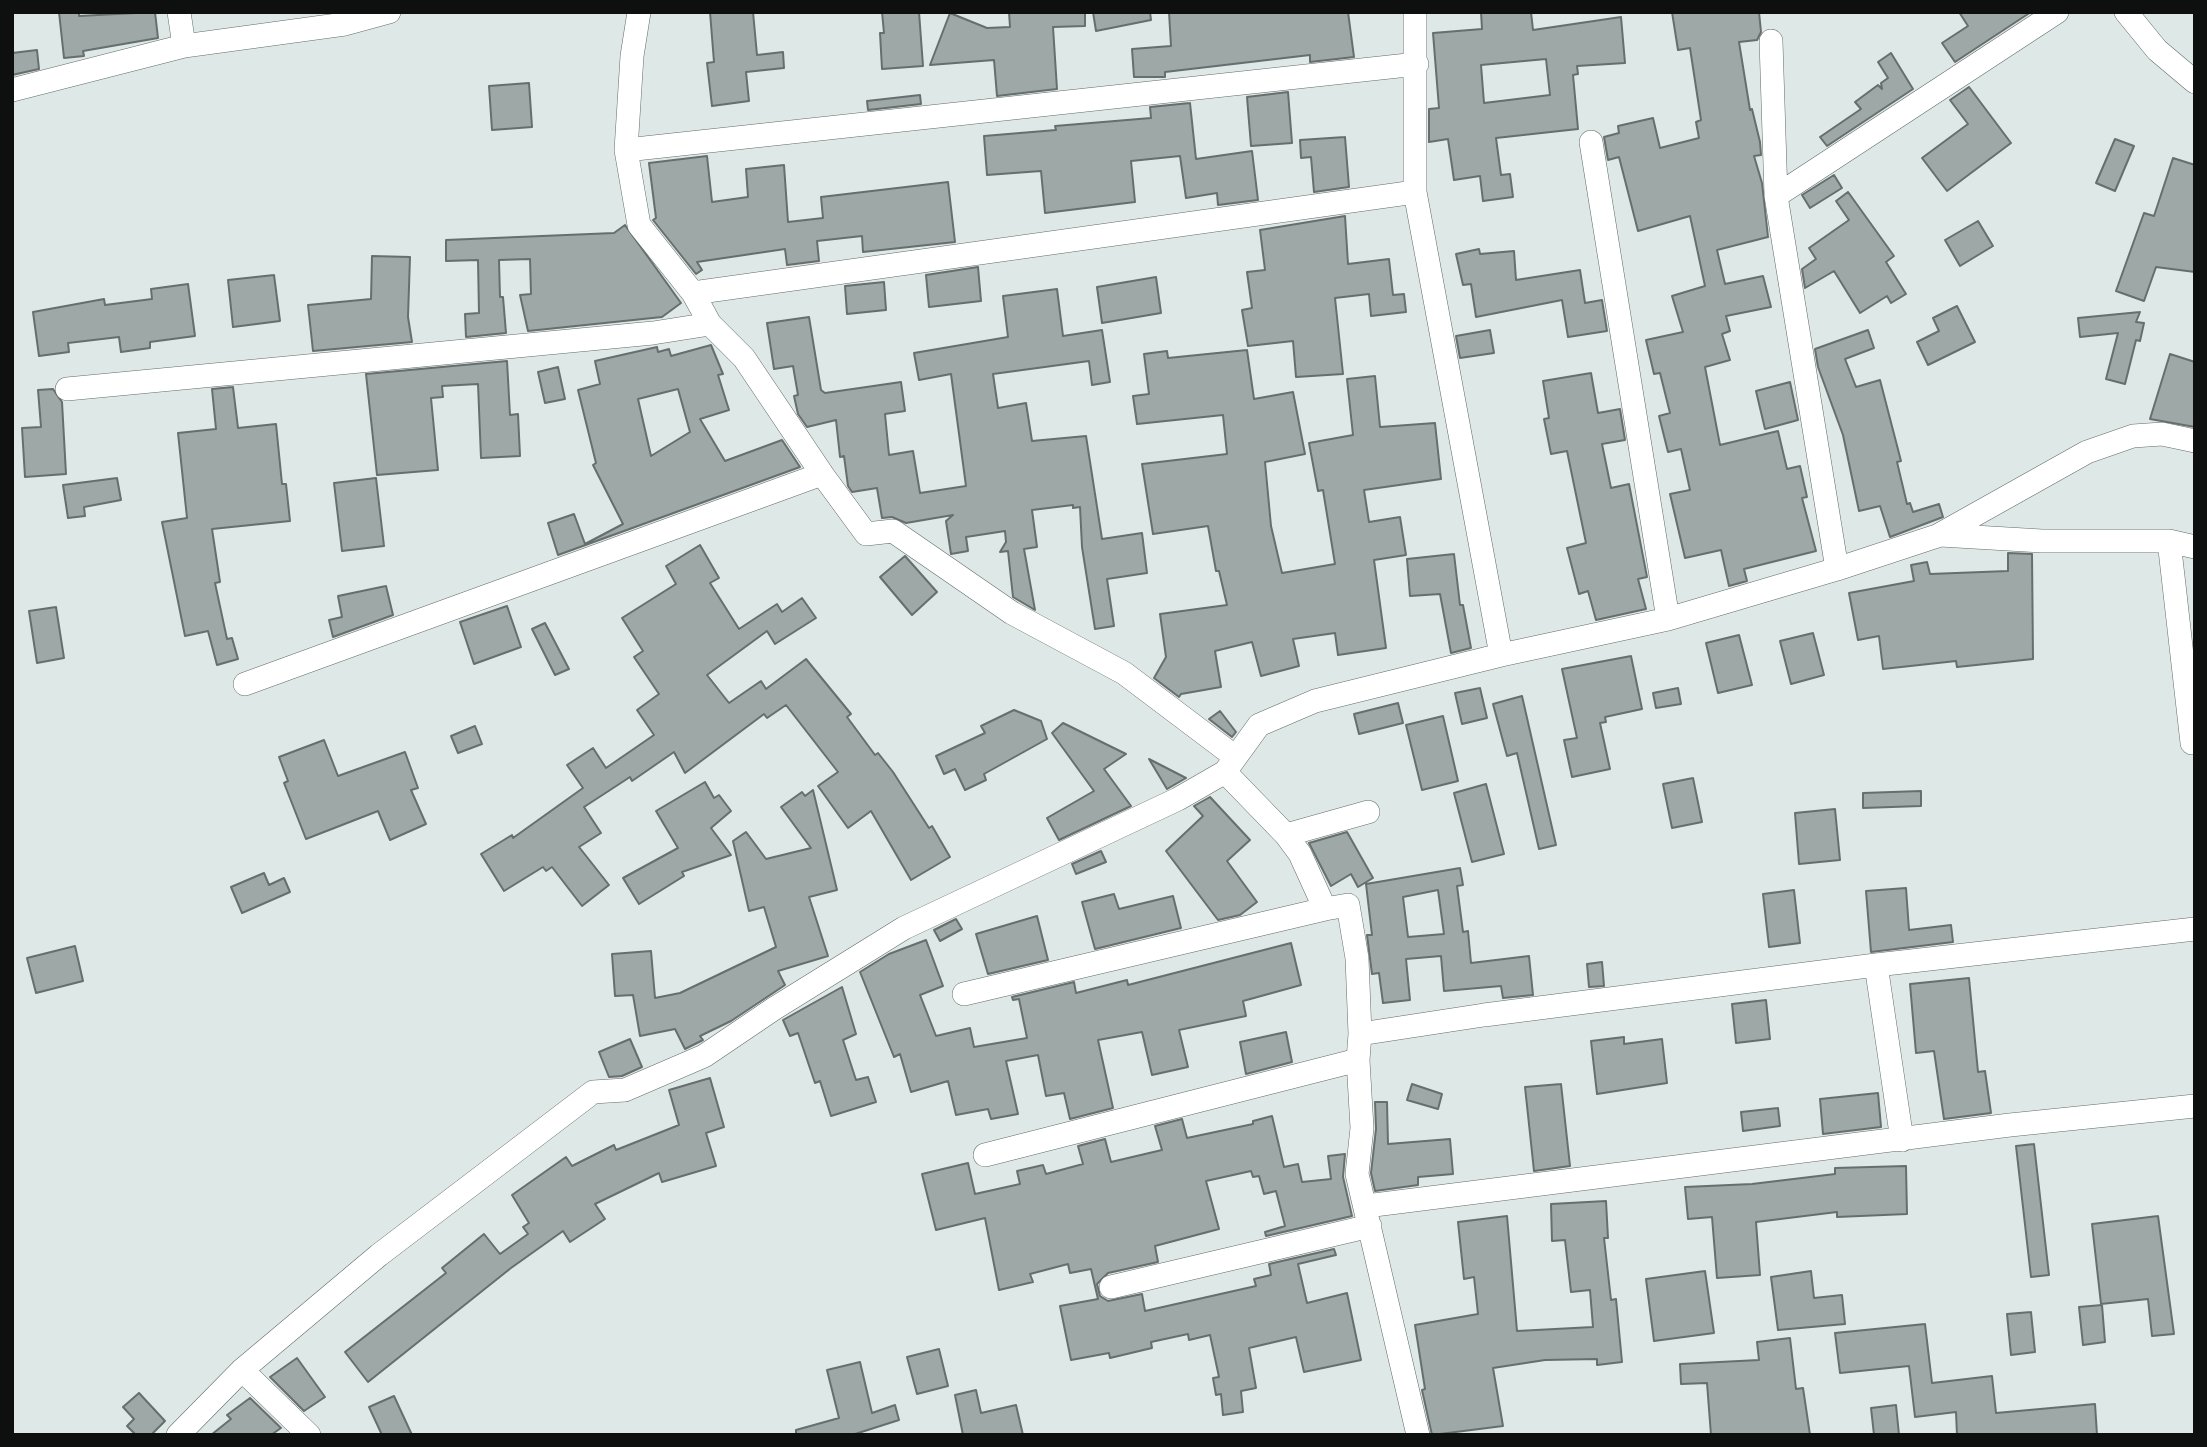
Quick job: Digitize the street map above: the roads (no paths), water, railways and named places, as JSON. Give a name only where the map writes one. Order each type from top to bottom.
[{"type":"street","points":[[179,12],[184,46]]},
{"type":"street","points":[[12,90],[184,46],[389,12]]},
{"type":"street","points":[[639,12],[632,56],[626,150],[639,225],[693,293],[710,324],[744,358],[866,534],[893,531],[906,543],[1012,613],[1124,673],[1229,764],[1300,854],[1325,909]]},
{"type":"street","points":[[1415,12],[1415,192],[1501,655]]},
{"type":"street","points":[[1776,196],[2057,12]]},
{"type":"street","points":[[2126,12],[2157,50],[2195,82]]},
{"type":"street","points":[[1770,41],[1776,196],[1837,569]]},
{"type":"street","points":[[626,150],[1417,64]]},
{"type":"street","points":[[1591,142],[1668,619]]},
{"type":"street","points":[[693,293],[1415,192]]},
{"type":"street","points":[[68,389],[653,333],[710,324]]},
{"type":"street","points":[[178,1435],[242,1370],[379,1255],[593,1092],[625,1090],[704,1056],[775,1008],[904,928],[1178,799],[1229,764],[1259,725],[1315,701],[1501,655],[1668,619],[1937,536],[2087,452],[2133,436],[2162,434],[2195,441]]},
{"type":"street","points":[[245,684],[822,474]]},
{"type":"street","points":[[1937,536],[2042,541],[2169,541],[2195,547]]},
{"type":"street","points":[[2169,541],[2192,743],[2195,742]]},
{"type":"street","points":[[1286,835],[1368,812]]},
{"type":"street","points":[[964,994],[1348,905],[1357,958],[1360,1034],[1358,1060],[1362,1128],[1357,1174],[1418,1435]]},
{"type":"street","points":[[1360,1034],[1484,1014],[1876,965],[2195,929]]},
{"type":"street","points":[[1876,965],[1902,1140]]},
{"type":"street","points":[[985,1155],[1358,1060]]},
{"type":"street","points":[[1111,1287],[1368,1216],[1902,1140],[2195,1106]]},
{"type":"street","points":[[242,1370],[309,1435]]}]
